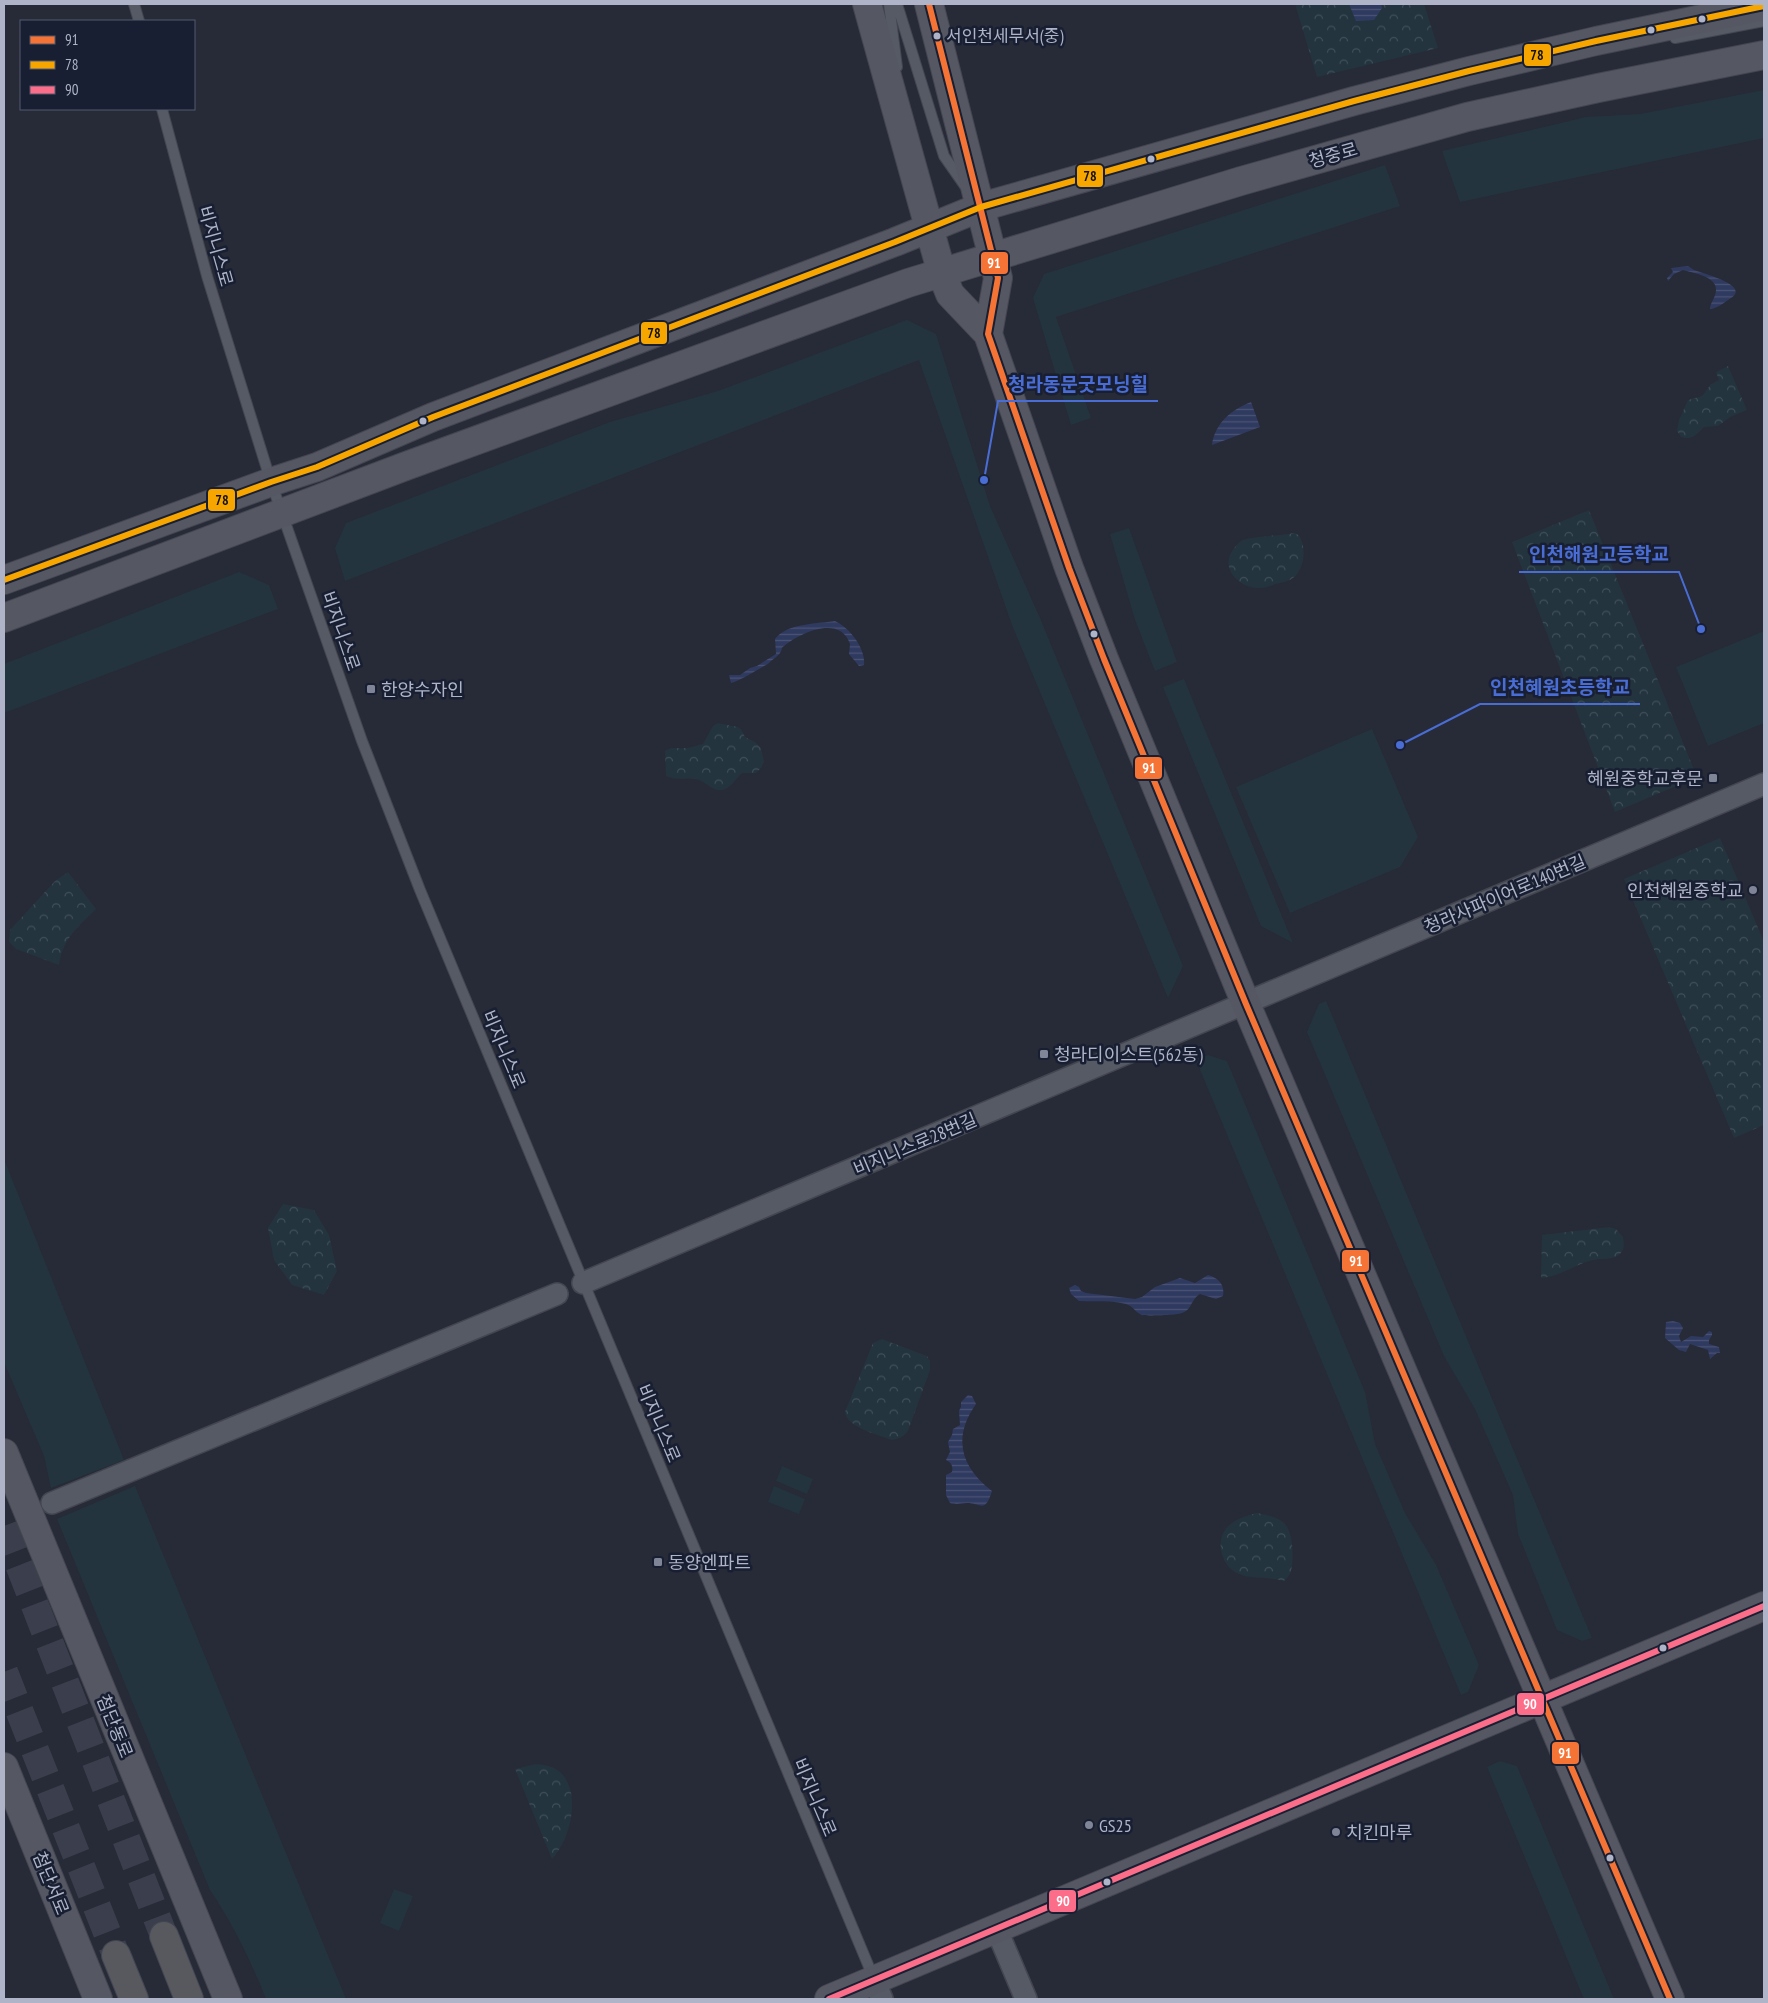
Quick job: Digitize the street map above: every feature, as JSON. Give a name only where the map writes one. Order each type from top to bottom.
[{"type":"highway","points":[[164,1936],[189,1999]]},
{"type":"highway","points":[[116,1955],[134,1999]]},
{"type":"main road","points":[[866,4],[928,228],[950,294],[988,334],[1066,559],[1104,659],[1246,1004],[1670,1999]]},
{"type":"main road","points":[[929,4],[998,278],[988,334]]},
{"type":"main road","points":[[4,580],[271,482],[317,467],[433,417],[895,242],[981,207],[1354,101],[1469,71],[1764,6]]},
{"type":"main road","name":"청중로","points":[[4,618],[283,513],[908,283],[1241,181],[1468,117],[1606,86],[1764,55]]},
{"type":"main road","name":"첨단동로","points":[[4,1453],[228,1999]]},
{"type":"main road","points":[[829,1999],[878,1990],[996,1928],[1764,1606]]},
{"type":"main road","name":"첨단서로","points":[[4,1767],[98,1999]]},
{"type":"street","name":"청라사파이어로140번길","points":[[1246,1004],[1764,784]]},
{"type":"street","name":"비지니스로28번길","points":[[583,1283],[1246,1004]]},
{"type":"street","points":[[52,1503],[557,1294]]},
{"type":"street","points":[[996,1928],[1026,1999]]},
{"type":"lane","points":[[134,4],[139,20]]},
{"type":"lane","points":[[890,4],[906,148]]},
{"type":"lane","points":[[897,4],[944,156],[981,207]]},
{"type":"lane","points":[[1661,41],[1764,21]]},
{"type":"lane","points":[[1501,64],[1583,55]]},
{"type":"lane","name":"비지니스로","points":[[162,110],[207,276],[271,482],[362,741],[420,890],[878,1990]]},
{"type":"green space","points":[[1295,4],[1424,4],[1438,48],[1317,77]]},
{"type":"green space","points":[[1764,90],[1764,138],[1460,202],[1442,151],[1586,117],[1640,114]]},
{"type":"green space","points":[[1385,165],[1400,206],[1056,317],[1091,418],[1071,425],[1033,298],[1044,274]]},
{"type":"green space","points":[[907,320],[936,334],[990,506],[1040,618],[1183,966],[1168,998],[1012,625],[919,360],[345,581],[335,548],[346,523],[610,422],[718,391]]},
{"type":"green space","points":[[1728,366],[1747,410],[1730,417],[1718,426],[1704,427],[1691,437],[1681,437],[1677,431],[1679,420],[1688,400],[1702,396],[1711,384],[1719,380],[1716,372]]},
{"type":"green space","points":[[1589,510],[1697,777],[1615,812],[1512,542]]},
{"type":"green space","points":[[1129,528],[1177,662],[1155,671],[1135,620],[1110,534]]},
{"type":"green space","points":[[1293,533],[1299,535],[1302,540],[1304,553],[1302,566],[1290,580],[1266,587],[1254,588],[1237,580],[1233,575],[1230,570],[1229,558],[1234,548],[1241,541]]},
{"type":"green space","points":[[239,572],[269,585],[278,609],[4,713],[4,664]]},
{"type":"green space","points":[[1764,631],[1764,723],[1708,746],[1676,667]]},
{"type":"green space","points":[[1184,679],[1293,943],[1261,926],[1163,687]]},
{"type":"green space","points":[[718,723],[738,727],[745,737],[755,742],[761,748],[764,762],[761,768],[756,773],[742,773],[730,786],[721,790],[715,789],[696,779],[666,776],[665,751],[672,748],[687,748],[703,744],[713,726]]},
{"type":"green space","points":[[1372,729],[1418,837],[1400,867],[1290,913],[1236,787]]},
{"type":"green space","points":[[1720,838],[1764,942],[1764,1125],[1734,1138],[1624,879]]},
{"type":"green space","points":[[68,872],[96,909],[68,940],[59,965],[16,949],[9,942],[10,930],[55,881]]},
{"type":"green space","points":[[1326,1001],[1592,1638],[1582,1641],[1557,1630],[1518,1534],[1513,1495],[1475,1409],[1444,1356],[1307,1032],[1319,1004]]},
{"type":"green space","points":[[1208,1055],[1227,1061],[1365,1392],[1375,1444],[1405,1513],[1436,1565],[1479,1665],[1468,1692],[1461,1695],[1196,1060]]},
{"type":"green space","points":[[4,1159],[124,1460],[51,1488],[44,1456],[4,1362]]},
{"type":"green space","points":[[283,1204],[314,1210],[329,1235],[337,1271],[324,1295],[292,1285],[274,1260],[268,1228]]},
{"type":"green space","points":[[1609,1227],[1616,1229],[1623,1237],[1623,1249],[1619,1255],[1614,1258],[1596,1259],[1555,1275],[1541,1278],[1542,1235]]},
{"type":"green space","points":[[882,1339],[927,1356],[930,1361],[930,1370],[908,1431],[901,1437],[892,1440],[857,1426],[851,1422],[845,1412],[873,1343]]},
{"type":"green space","points":[[782,1466],[813,1479],[807,1494],[776,1481]]},
{"type":"green space","points":[[135,1486],[346,1999],[266,1999],[241,1943],[210,1890],[57,1519]]},
{"type":"green space","points":[[774,1486],[805,1499],[799,1514],[768,1502]]},
{"type":"green space","points":[[1257,1513],[1280,1520],[1287,1526],[1293,1553],[1291,1573],[1284,1581],[1252,1577],[1235,1572],[1225,1562],[1222,1555],[1221,1541],[1226,1528],[1238,1520]]},
{"type":"green space","points":[[1500,1761],[1517,1766],[1614,1999],[1584,1999],[1487,1767]]},
{"type":"green space","points":[[536,1764],[549,1766],[561,1773],[571,1793],[571,1817],[568,1829],[564,1840],[552,1859],[515,1769]]},
{"type":"green space","points":[[394,1889],[413,1896],[399,1931],[380,1923]]},
{"type":"water","points":[[1349,4],[1381,4],[1382,8],[1374,20],[1356,21]]},
{"type":"water","points":[[1688,266],[1730,284],[1735,289],[1735,293],[1721,305],[1710,309],[1716,290],[1713,281],[1683,270],[1674,274],[1668,281],[1667,278],[1673,272],[1671,268]]},
{"type":"water","points":[[1251,402],[1260,427],[1212,445],[1217,430],[1225,418]]},
{"type":"water","points":[[835,621],[851,634],[860,646],[864,665],[859,666],[849,654],[850,644],[845,635],[838,630],[829,628],[819,629],[791,641],[769,663],[744,678],[731,683],[729,675],[740,675],[776,654],[775,639],[780,634],[803,625]]},
{"type":"water","points":[[1208,1275],[1220,1282],[1223,1288],[1223,1296],[1216,1299],[1200,1294],[1185,1312],[1175,1314],[1142,1315],[1126,1304],[1079,1301],[1071,1294],[1069,1288],[1075,1285],[1086,1293],[1135,1299],[1142,1297],[1155,1287],[1180,1278],[1195,1283]]},
{"type":"water","points":[[1666,1322],[1680,1323],[1683,1328],[1679,1336],[1681,1342],[1691,1336],[1703,1337],[1709,1331],[1712,1332],[1709,1344],[1719,1347],[1720,1353],[1717,1353],[1710,1359],[1708,1350],[1690,1344],[1686,1352],[1679,1350],[1665,1338]]},
{"type":"water","points":[[968,1395],[972,1396],[976,1404],[964,1429],[963,1451],[973,1472],[992,1491],[987,1503],[982,1506],[972,1503],[950,1503],[946,1495],[946,1475],[952,1472],[951,1464],[946,1460],[950,1452],[948,1442],[953,1429],[960,1425],[959,1411],[961,1402]]},
{"type":"tunnel","points":[[4,1526],[164,1936]]},
{"type":"tunnel","points":[[4,1672],[116,1955]]},
{"type":"transit line","name":"91","points":[[929,4],[998,278],[988,334],[1069,568],[1104,659],[1246,1004],[1670,1999]]},
{"type":"transit line","name":"78","points":[[4,580],[271,482],[317,467],[433,417],[895,242],[981,207],[1354,101],[1469,71],[1596,41],[1764,6]]},
{"type":"transit line","name":"90","points":[[829,1999],[1764,1606]]},
{"type":"place","name":"서인천세무서(중)","points":[[937,36]]},
{"type":"place","name":"청라동문굿모닝힐","points":[[984,480]]},
{"type":"place","name":"인천해원고등학교","points":[[1701,629]]},
{"type":"place","name":"한양수자인","points":[[371,689]]},
{"type":"place","name":"인천혜원초등학교","points":[[1400,745]]},
{"type":"place","name":"혜원중학교후문","points":[[1713,778]]},
{"type":"place","name":"인천혜원중학교","points":[[1753,890]]},
{"type":"place","name":"청라디이스트(562동)","points":[[1044,1054]]},
{"type":"place","name":"동양엔파트","points":[[658,1562]]},
{"type":"place","name":"GS25","points":[[1089,1825]]},
{"type":"place","name":"치킨마루","points":[[1336,1832]]}]
